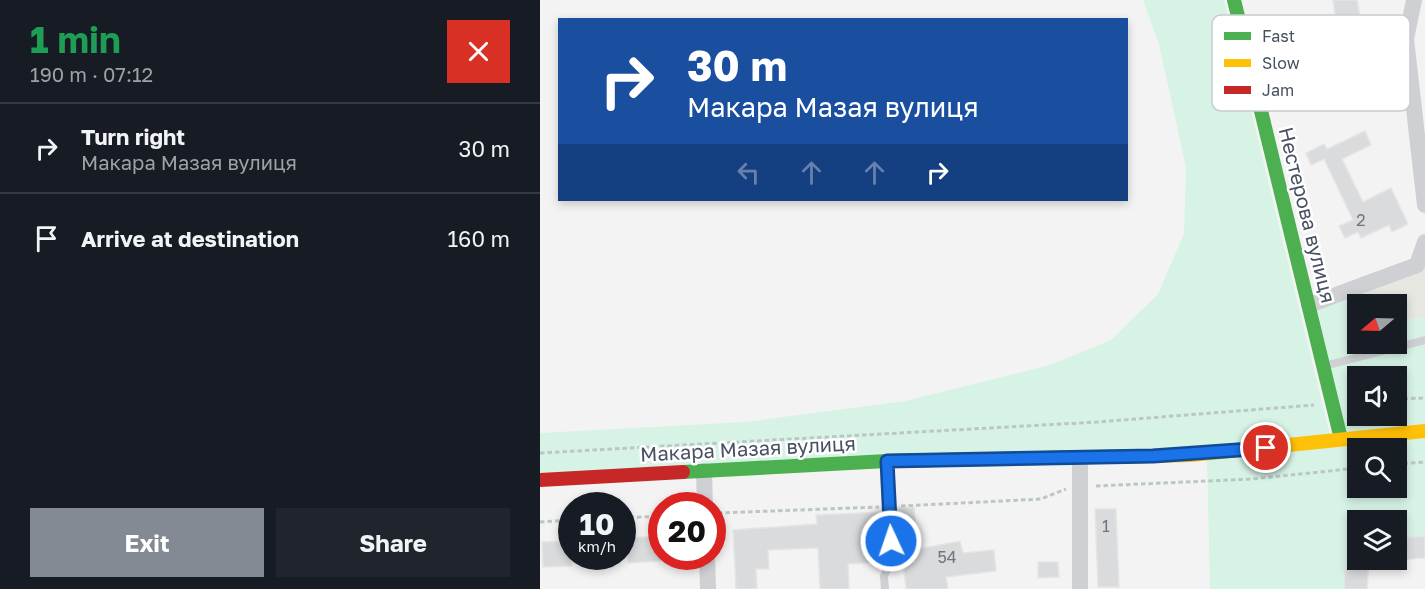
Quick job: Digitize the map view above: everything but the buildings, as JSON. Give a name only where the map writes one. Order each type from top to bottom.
[{"type":"main road","name":"Нестерова вулиця","points":[[1234,0],[1238,15]]},
{"type":"main road","name":"Нестерова вулиця","points":[[1261,111],[1341,439]]},
{"type":"main road","name":"Макара Мазая вулиця","points":[[540,480],[887,461],[1080,458],[1222,452],[1425,431]]},
{"type":"street","points":[[1410,20],[1414,0]]},
{"type":"street","points":[[1410,74],[1425,205]]},
{"type":"street","points":[[1309,305],[1417,265],[1425,242]]},
{"type":"street","points":[[1080,458],[1080,589]]},
{"type":"street","points":[[704,471],[705,492]]},
{"type":"street","points":[[707,570],[708,589]]},
{"type":"lane","points":[[1324,366],[1425,340]]},
{"type":"lane","points":[[885,589],[884,576],[892,559],[887,461]]},
{"type":"path","points":[[1407,399],[1425,398]]},
{"type":"path","points":[[540,453],[1086,423],[1333,403]]},
{"type":"path","points":[[1407,463],[1425,462]]},
{"type":"path","points":[[726,513],[1041,499],[1072,486],[1252,479],[1347,469]]},
{"type":"path","points":[[540,522],[558,521]]},
{"type":"shaded area","points":[[1425,260],[1425,317],[1407,320],[1407,294],[1361,294],[1361,292]]},
{"type":"green space","points":[[1143,0],[1224,0],[1228,15],[1212,15],[1212,111],[1251,111],[1330,435],[1266,444],[540,475],[540,433],[745,422],[905,401],[1050,365],[1111,340],[1158,294],[1184,234],[1186,168],[1159,44]]},
{"type":"green space","points":[[1347,297],[1347,354],[1407,354],[1407,320],[1425,317],[1425,426],[1346,434],[1317,308]]},
{"type":"green space","points":[[1425,436],[1425,536],[1407,537],[1407,510],[1347,510],[1347,566],[1344,589],[1210,589],[1207,458],[1347,444],[1347,498],[1407,498],[1407,438],[1405,438]]},
{"type":"traffic: fast","points":[[1234,0],[1238,15]]},
{"type":"traffic: fast","points":[[1261,111],[1341,439]]},
{"type":"traffic: fast","points":[[683,472],[887,461],[1149,456]]},
{"type":"traffic: slow","points":[[1149,456],[1191,455],[1425,431]]},
{"type":"traffic: jam","points":[[540,480],[683,472]]},
{"type":"route","points":[[891,541],[887,461],[1153,456],[1266,448]]}]
